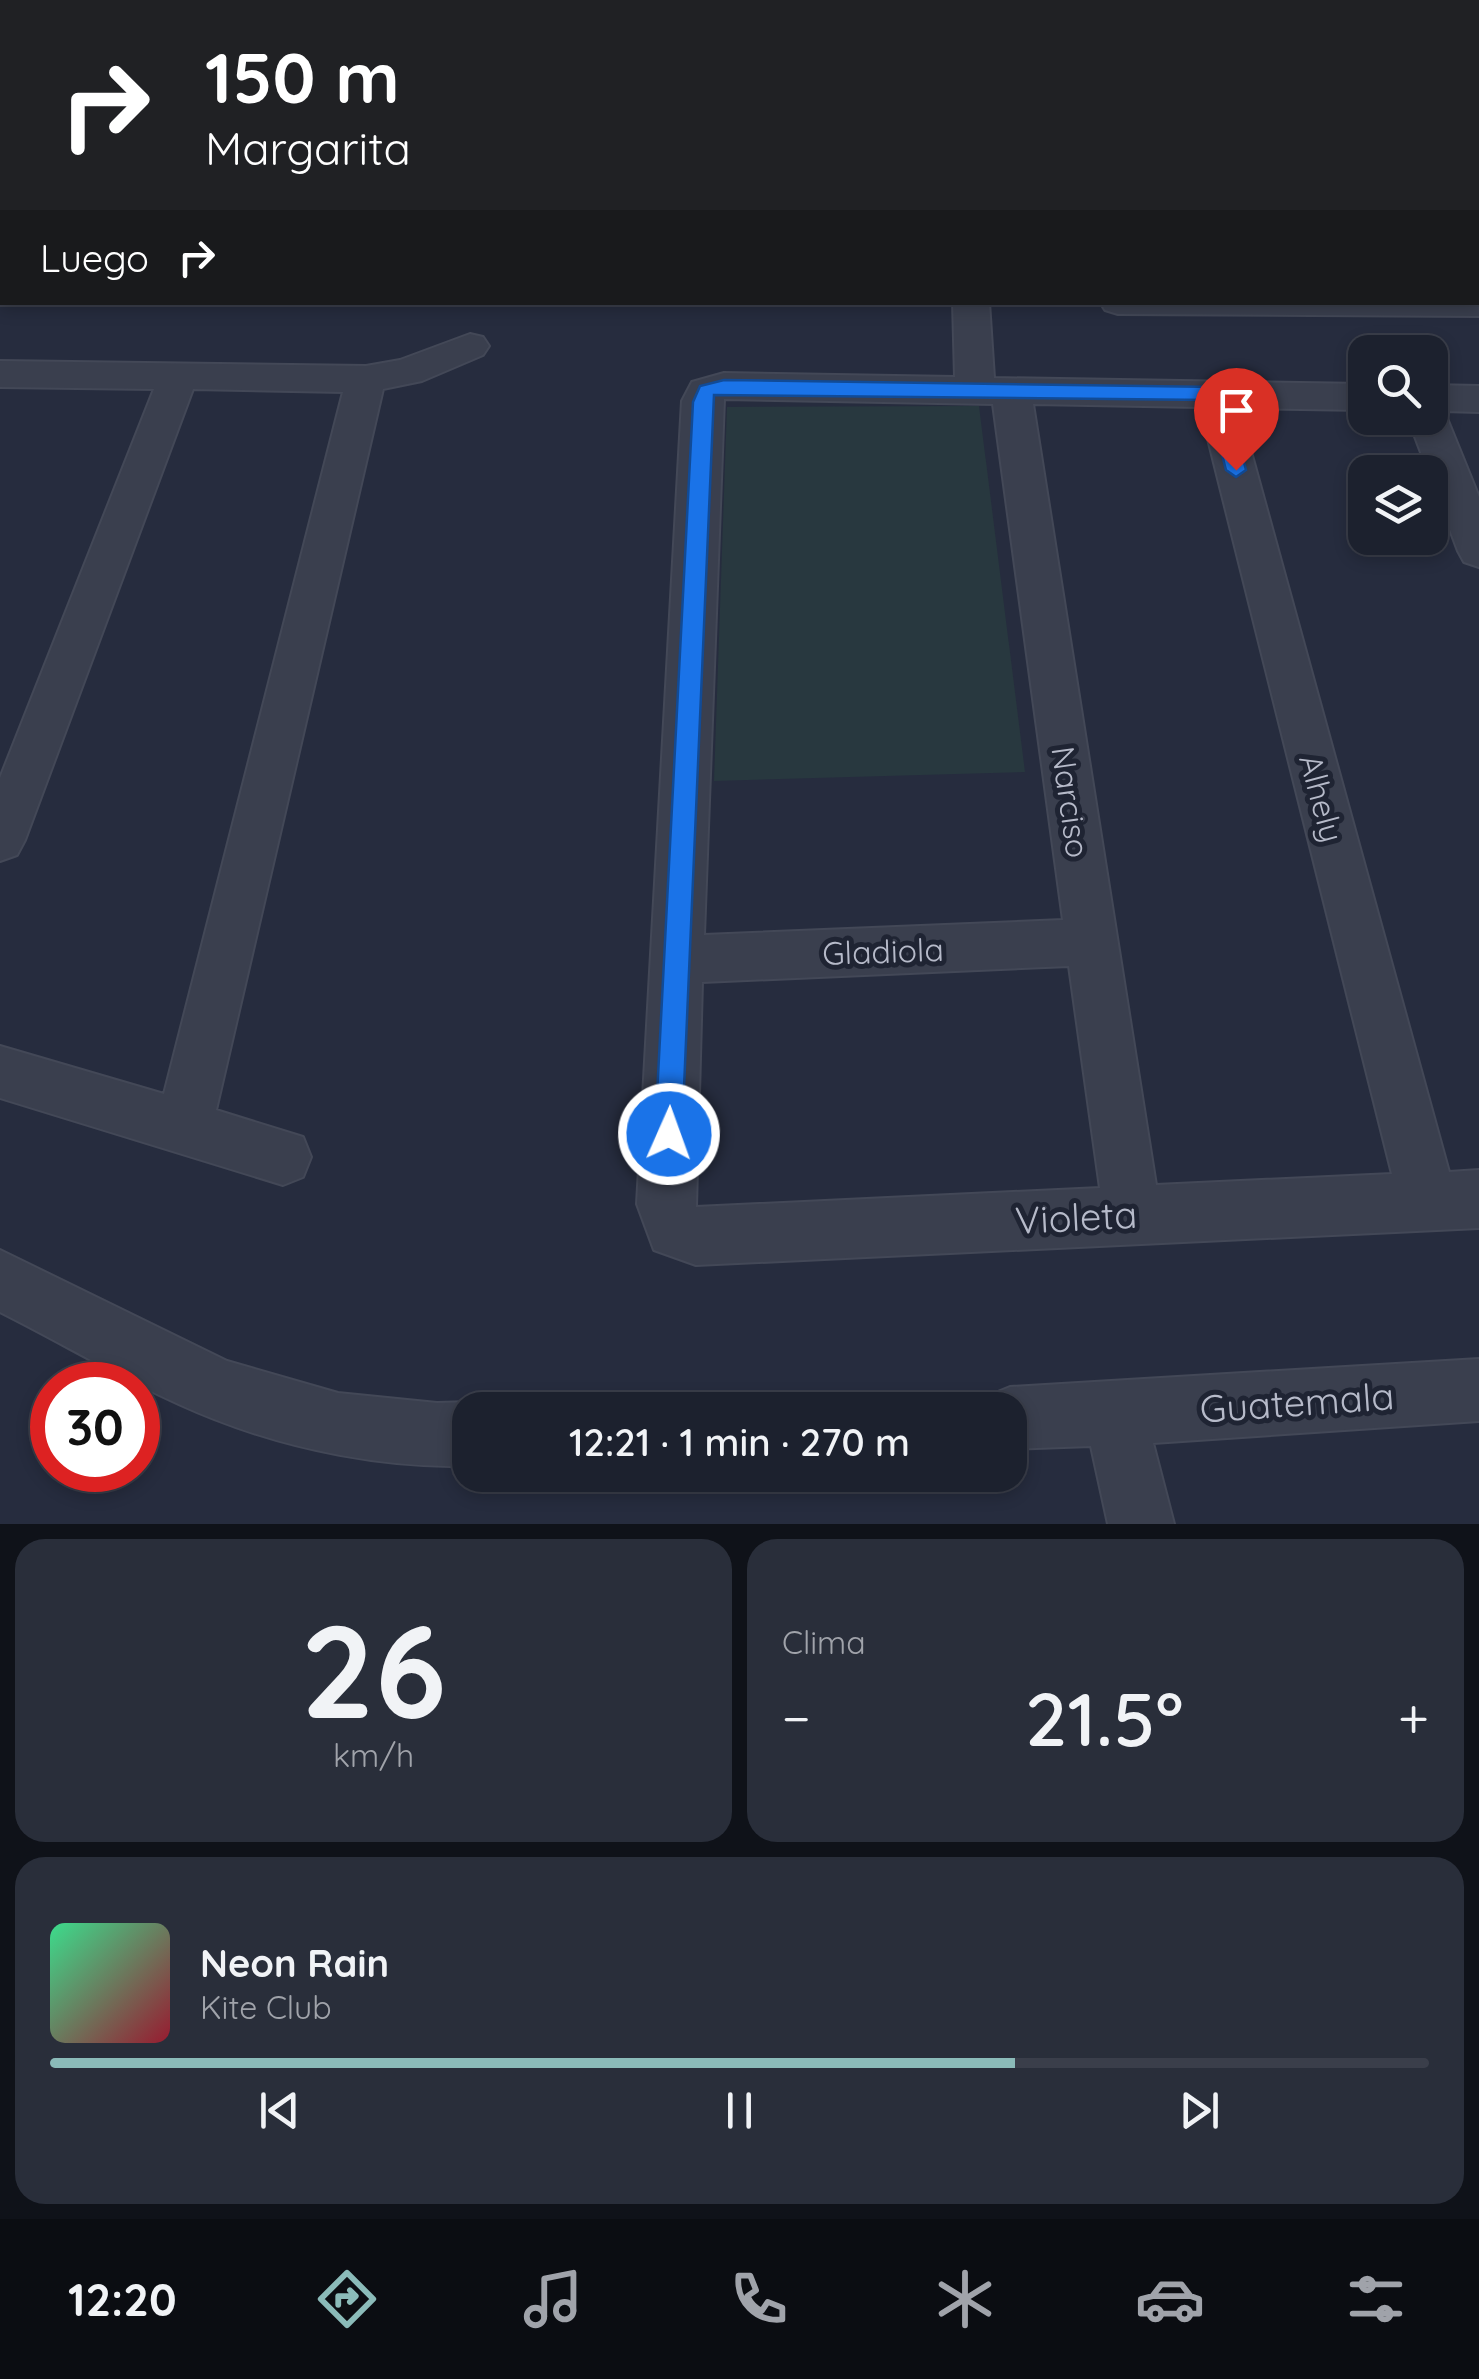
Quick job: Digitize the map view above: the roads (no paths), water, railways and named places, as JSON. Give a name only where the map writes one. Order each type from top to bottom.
[{"type":"street","points":[[940,305],[976,389]]},
{"type":"street","points":[[971,305],[976,389]]},
{"type":"street","points":[[0,374],[366,379],[408,372],[470,346]]},
{"type":"street","points":[[0,840],[178,377]]},
{"type":"street","points":[[184,1127],[366,379]]},
{"type":"street","points":[[675,960],[702,402],[706,390],[724,386],[1348,397]]},
{"type":"street","name":"Narciso","points":[[976,389],[1091,942],[1132,1214]]},
{"type":"street","name":"Alhely","points":[[1216,394],[1453,1200]]},
{"type":"street","points":[[1448,398],[1479,398]]},
{"type":"street","points":[[1435,435],[1479,551]]},
{"type":"street","name":"Gladiola","points":[[675,960],[1091,942]]},
{"type":"street","name":"Violeta","points":[[675,960],[666,1204],[675,1229],[696,1236],[1453,1200]]},
{"type":"street","points":[[0,1072],[283,1158]]},
{"type":"street","points":[[0,1280],[219,1390],[338,1424],[452,1434]]},
{"type":"street","name":"Guatemala","points":[[1027,1417],[1479,1390]]},
{"type":"street","points":[[1115,1414],[1141,1524]]}]
